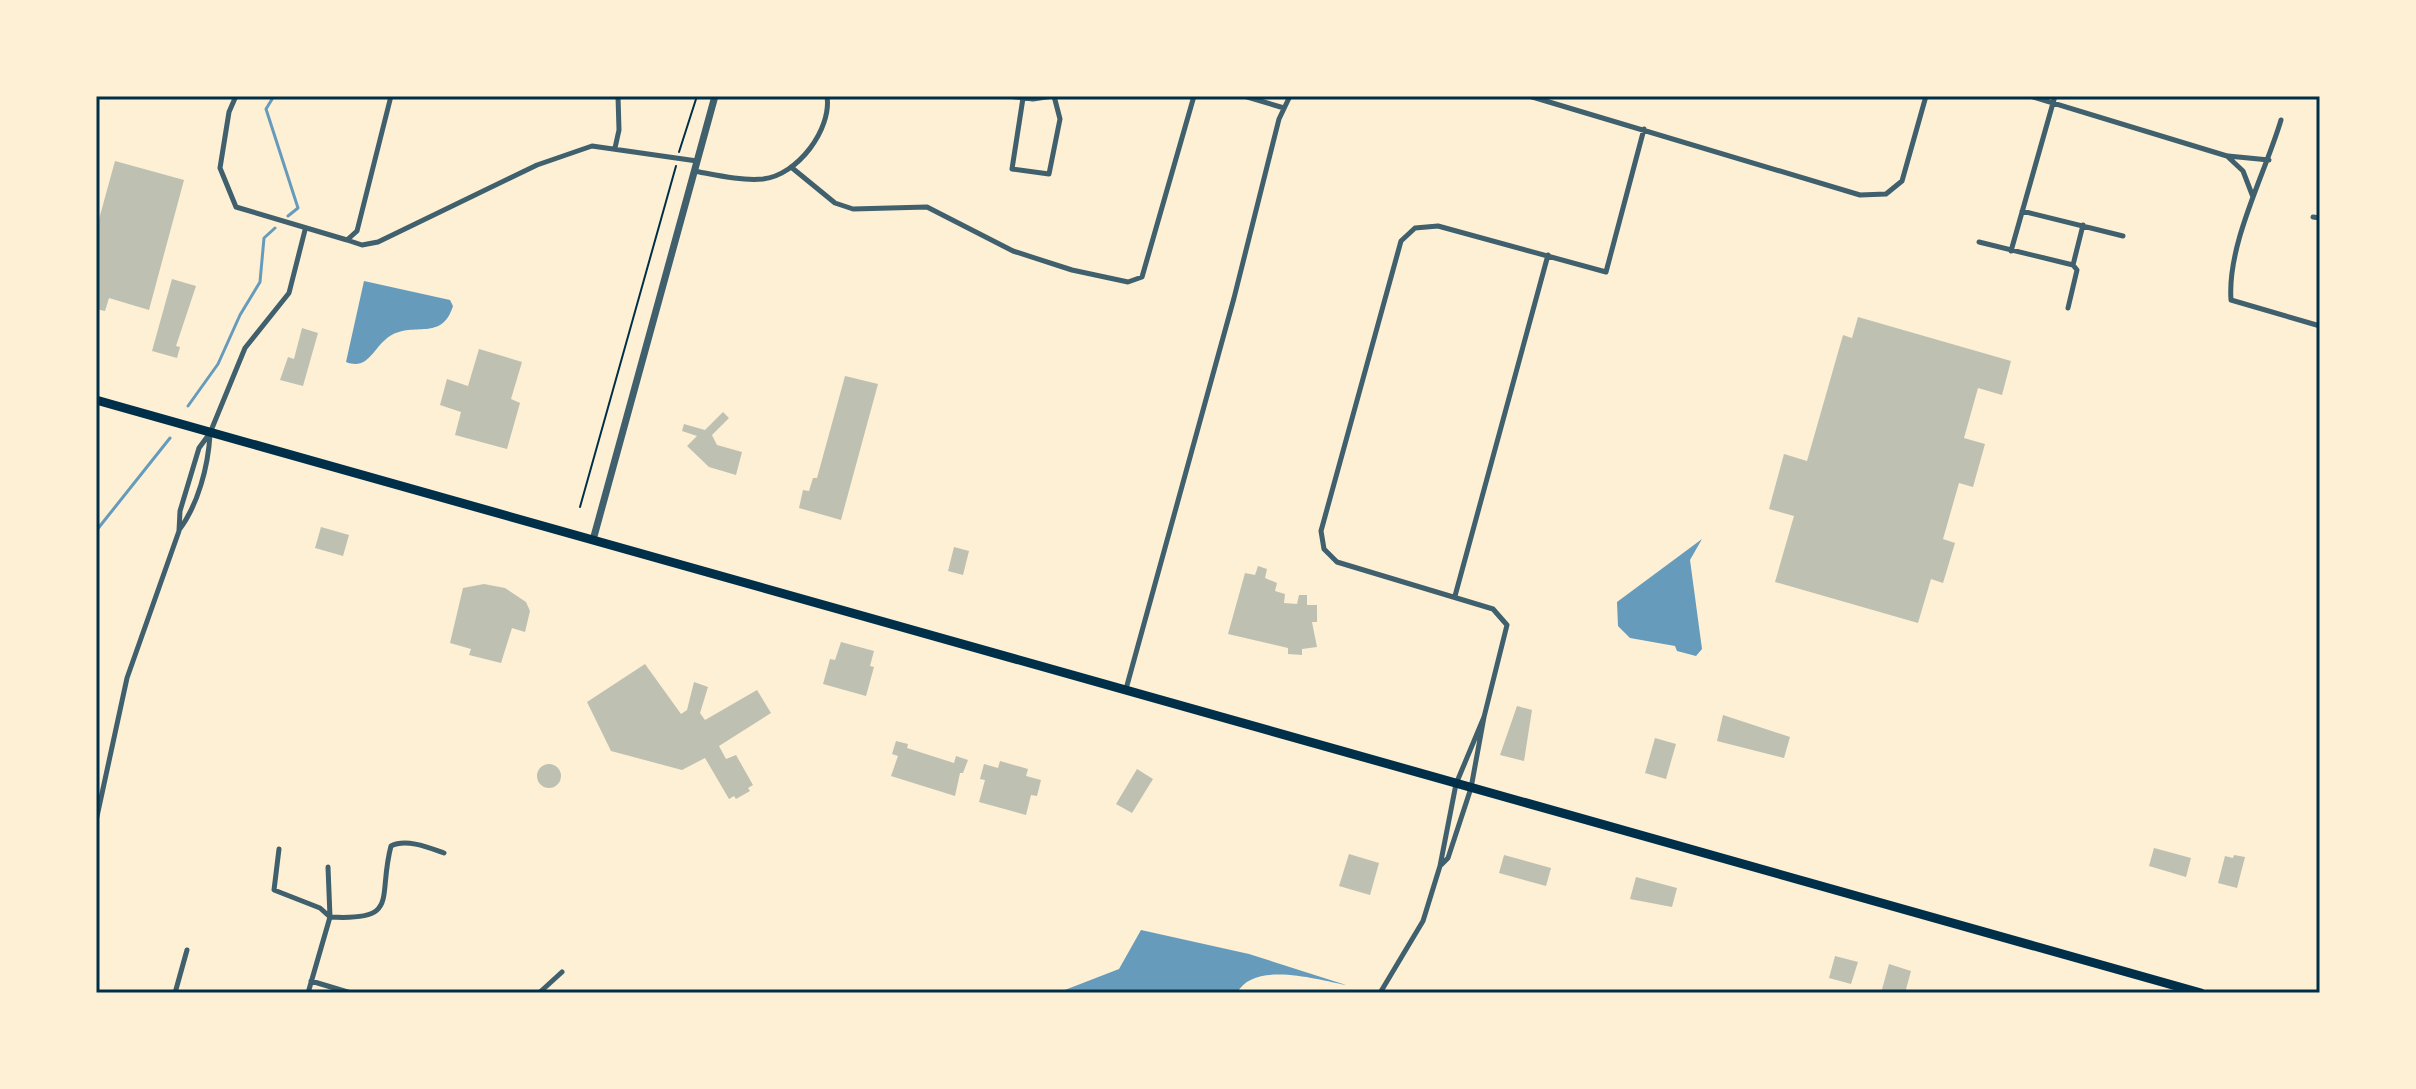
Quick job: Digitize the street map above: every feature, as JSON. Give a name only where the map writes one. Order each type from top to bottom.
[{"type":"main road","points":[[96,400],[2201,993]]},
{"type":"street","points":[[236,96],[229,112],[220,168],[236,207],[362,245],[378,242],[537,165],[592,146],[697,161]]},
{"type":"street","points":[[347,240],[357,231],[391,96]]},
{"type":"street","points":[[615,148],[619,130],[618,96]]},
{"type":"street","points":[[593,540],[715,96]]},
{"type":"street","points":[[694,171],[766,179],[791,167],[826,122],[827,96]]},
{"type":"street","points":[[1007,96],[1053,96],[1060,119],[1049,174],[1012,169],[1023,98]]},
{"type":"street","points":[[791,167],[835,203],[853,209],[927,207],[1013,251],[1072,270],[1128,282],[1142,277],[1194,96]]},
{"type":"street","points":[[1244,96],[1284,108]]},
{"type":"street","points":[[1125,690],[1284,108],[1290,96]]},
{"type":"street","points":[[1529,96],[1860,195],[1886,194],[1902,181],[1926,96]]},
{"type":"street","points":[[2030,96],[2054,100],[2227,156],[2269,160]]},
{"type":"street","points":[[2011,251],[2054,100]]},
{"type":"street","points":[[2281,120],[2253,198],[2230,281],[2231,300],[2320,326]]},
{"type":"street","points":[[1440,866],[1448,858],[1471,788],[1484,717],[1507,625],[1493,609],[1337,562],[1324,549],[1321,531],[1401,241],[1415,228],[1438,226],[1606,272],[1644,129]]},
{"type":"street","points":[[2227,156],[2243,171],[2253,198]]},
{"type":"street","points":[[2022,211],[2123,236]]},
{"type":"street","points":[[2073,265],[2083,225]]},
{"type":"street","points":[[96,821],[127,678],[179,531],[180,511],[199,448],[210,433],[245,348],[289,293],[305,230]]},
{"type":"street","points":[[1979,242],[2073,265],[2077,270],[2068,308]]},
{"type":"street","points":[[1455,596],[1548,255]]},
{"type":"street","points":[[179,531],[191,515],[209,453],[210,433]]},
{"type":"street","points":[[1380,993],[1423,921],[1440,866],[1456,784],[1484,717]]},
{"type":"street","points":[[279,849],[274,890],[320,908],[330,917],[365,918],[378,912],[385,900],[385,875],[391,846],[398,842],[415,844],[444,853]]},
{"type":"street","points":[[308,993],[330,917],[328,867]]},
{"type":"street","points":[[175,993],[187,950]]},
{"type":"street","points":[[539,993],[562,972]]},
{"type":"street","points":[[311,981],[351,993]]},
{"type":"path","points":[[580,507],[697,96]]},
{"type":"water","points":[[364,281],[450,300],[453,306],[442,324],[399,332],[384,341],[366,361],[346,362]]},
{"type":"water","points":[[1702,539],[1690,560],[1702,649],[1696,656],[1677,651],[1675,646],[1630,638],[1618,626],[1617,602]]},
{"type":"water","points":[[1141,930],[1249,954],[1346,985],[1272,975],[1245,983],[1237,993],[1057,993],[1119,969]]},
{"type":"building","points":[[115,161],[184,180],[149,310],[109,298],[105,311],[96,309],[96,230]]},
{"type":"building","points":[[172,279],[196,286],[176,346],[180,347],[177,358],[152,351]]},
{"type":"building","points":[[1858,317],[2011,361],[2002,395],[1978,388],[1964,438],[1985,444],[1973,487],[1959,483],[1943,539],[1955,543],[1943,583],[1931,579],[1918,623],[1775,582],[1794,516],[1769,509],[1784,454],[1807,461],[1843,335],[1852,338]]},
{"type":"building","points":[[302,328],[318,333],[303,386],[280,380],[288,357],[294,359]]},
{"type":"building","points":[[479,349],[522,362],[511,399],[520,403],[507,449],[455,435],[461,412],[440,405],[447,379],[468,386]]},
{"type":"building","points":[[845,376],[878,384],[841,520],[799,508],[803,490],[809,491],[813,478],[817,478]]},
{"type":"building","points":[[723,412],[729,418],[712,435],[717,445],[742,452],[736,475],[709,467],[687,446],[697,436],[682,431],[684,424],[705,430]]},
{"type":"building","points":[[321,527],[349,535],[343,556],[315,548]]},
{"type":"building","points":[[954,547],[969,551],[963,575],[948,571]]},
{"type":"building","points":[[1258,566],[1267,569],[1265,578],[1277,583],[1275,591],[1285,594],[1284,603],[1297,604],[1299,595],[1307,595],[1307,605],[1317,605],[1317,622],[1312,622],[1317,647],[1302,649],[1302,655],[1288,654],[1288,648],[1228,634],[1245,573],[1255,575]]},
{"type":"building","points":[[484,584],[505,588],[526,602],[530,611],[525,632],[512,628],[501,663],[469,655],[471,649],[450,643],[463,588]]},
{"type":"building","points":[[841,642],[874,651],[870,666],[874,667],[866,696],[823,684],[830,659],[835,660]]},
{"type":"building","points":[[645,664],[681,714],[687,710],[694,682],[708,687],[700,713],[705,720],[757,690],[771,713],[719,746],[726,759],[736,755],[753,785],[748,788],[750,791],[736,799],[734,796],[729,799],[705,758],[682,770],[611,751],[587,702]]},
{"type":"building","points":[[1517,706],[1532,710],[1524,761],[1500,755]]},
{"type":"building","points":[[1723,715],[1790,737],[1784,758],[1717,741]]},
{"type":"building","points":[[1655,738],[1676,744],[1666,779],[1645,773]]},
{"type":"building","points":[[896,741],[908,744],[907,748],[954,763],[956,756],[968,760],[963,773],[960,773],[955,796],[891,776],[898,756],[892,754]]},
{"type":"building","points":[[1000,761],[1028,769],[1026,776],[1041,780],[1037,796],[1031,795],[1026,815],[979,802],[985,780],[980,779],[984,764],[998,768]]},
{"type":"building","points":[[549,764],[558,767],[561,776],[558,785],[549,788],[540,785],[537,776],[540,767]]},
{"type":"building","points":[[1137,769],[1153,779],[1132,813],[1116,804]]},
{"type":"building","points":[[2154,848],[2191,858],[2186,877],[2149,866]]},
{"type":"building","points":[[1349,854],[1379,863],[1370,895],[1339,886]]},
{"type":"building","points":[[1504,855],[1551,868],[1546,886],[1499,873]]},
{"type":"building","points":[[2234,855],[2245,857],[2237,888],[2218,883],[2225,856],[2233,858]]},
{"type":"building","points":[[1636,877],[1677,888],[1672,907],[1630,899]]},
{"type":"building","points":[[1835,956],[1858,962],[1851,984],[1829,978]]},
{"type":"building","points":[[1889,964],[1911,971],[1905,993],[1881,993]]},
{"type":"waterway","points":[[274,96],[266,109],[298,208],[288,216]]},
{"type":"waterway","points":[[188,406],[218,364],[240,315],[260,282],[264,238],[275,228]]},
{"type":"waterway","points":[[96,531],[170,438]]}]
